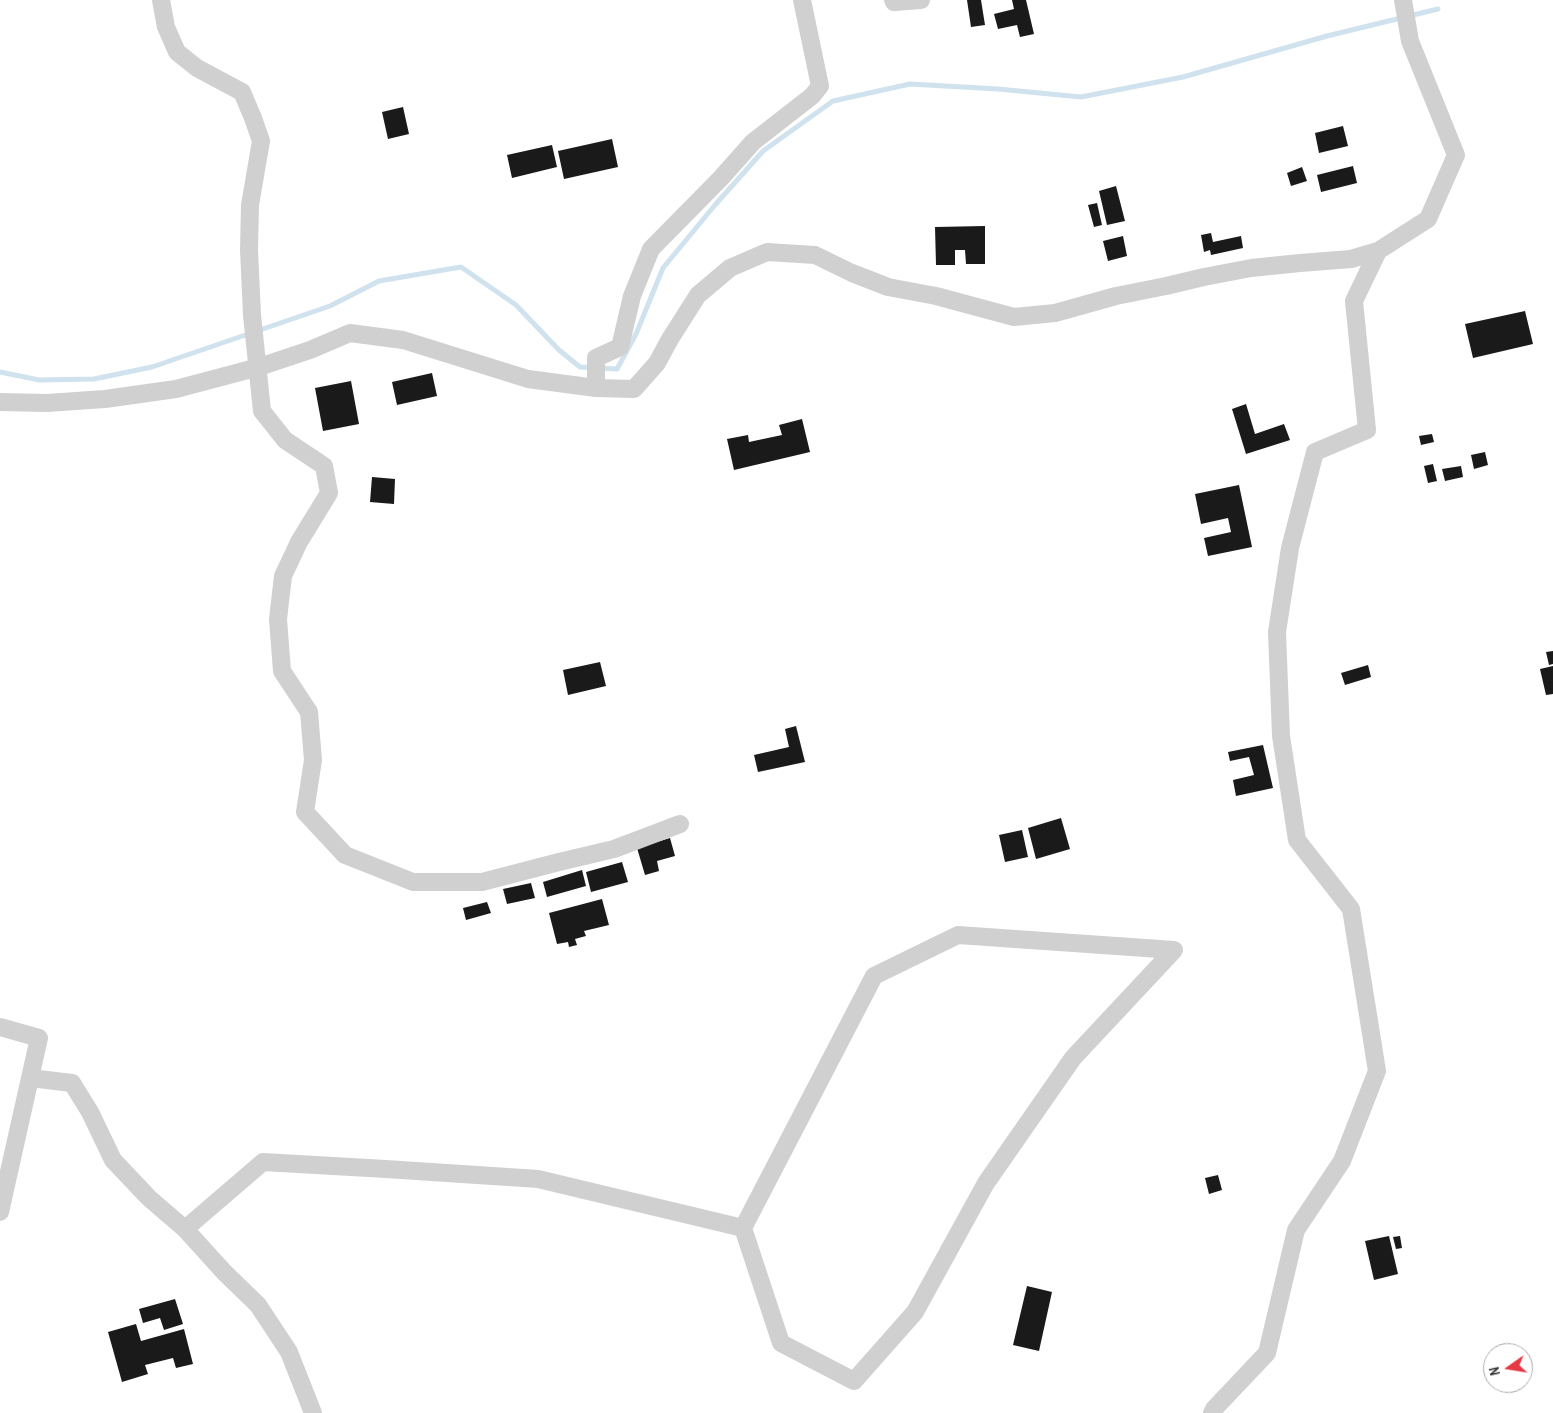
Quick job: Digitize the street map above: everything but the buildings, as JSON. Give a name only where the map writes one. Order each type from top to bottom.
[{"type":"street","points":[[161,0],[166,27],[177,52],[197,68],[242,92],[261,141],[250,205],[249,250],[252,314],[262,411],[285,440],[324,466],[329,493],[299,542],[283,576],[278,619],[282,671],[309,712],[313,760],[306,812],[345,855],[413,882],[482,882],[614,849],[680,824]]},
{"type":"street","points":[[596,388],[596,358],[620,347],[632,296],[651,249],[721,178],[753,142],[812,96],[820,86],[802,0]]},
{"type":"street","points":[[893,0],[894,2],[921,0]]},
{"type":"street","points":[[0,402],[47,403],[105,399],[176,389],[258,367],[310,350],[350,333],[403,340],[528,379],[596,388],[634,389],[657,363],[698,295],[730,268],[767,252],[815,255],[852,273],[888,287],[936,296],[1014,317],[1055,313],[1116,296],[1251,268],[1351,259],[1378,251],[1428,218],[1456,155],[1410,42],[1403,0]]},
{"type":"street","points":[[1212,1413],[1267,1353],[1296,1230],[1342,1161],[1377,1071],[1351,909],[1297,840],[1281,736],[1277,632],[1290,548],[1315,452],[1367,430],[1354,301],[1378,251]]},
{"type":"street","points":[[958,936],[1174,950],[1073,1058],[986,1184],[915,1312],[854,1381],[781,1343],[743,1228],[874,976],[958,936]]},
{"type":"street","points":[[0,1028],[39,1038],[0,1212]]},
{"type":"street","points":[[30,1078],[72,1083],[90,1112],[113,1160],[149,1198],[185,1229],[224,1272],[258,1305],[289,1352],[313,1413]]},
{"type":"street","points":[[185,1229],[264,1162],[538,1179],[743,1228]]},
{"type":"waterway","points":[[0,372],[39,380],[94,379],[152,367],[330,306],[379,281],[461,267],[516,305],[559,350],[580,367],[617,369],[636,334],[663,268],[763,151],[833,101],[910,84],[998,89],[1081,97],[1183,77],[1327,36],[1438,9]]}]
